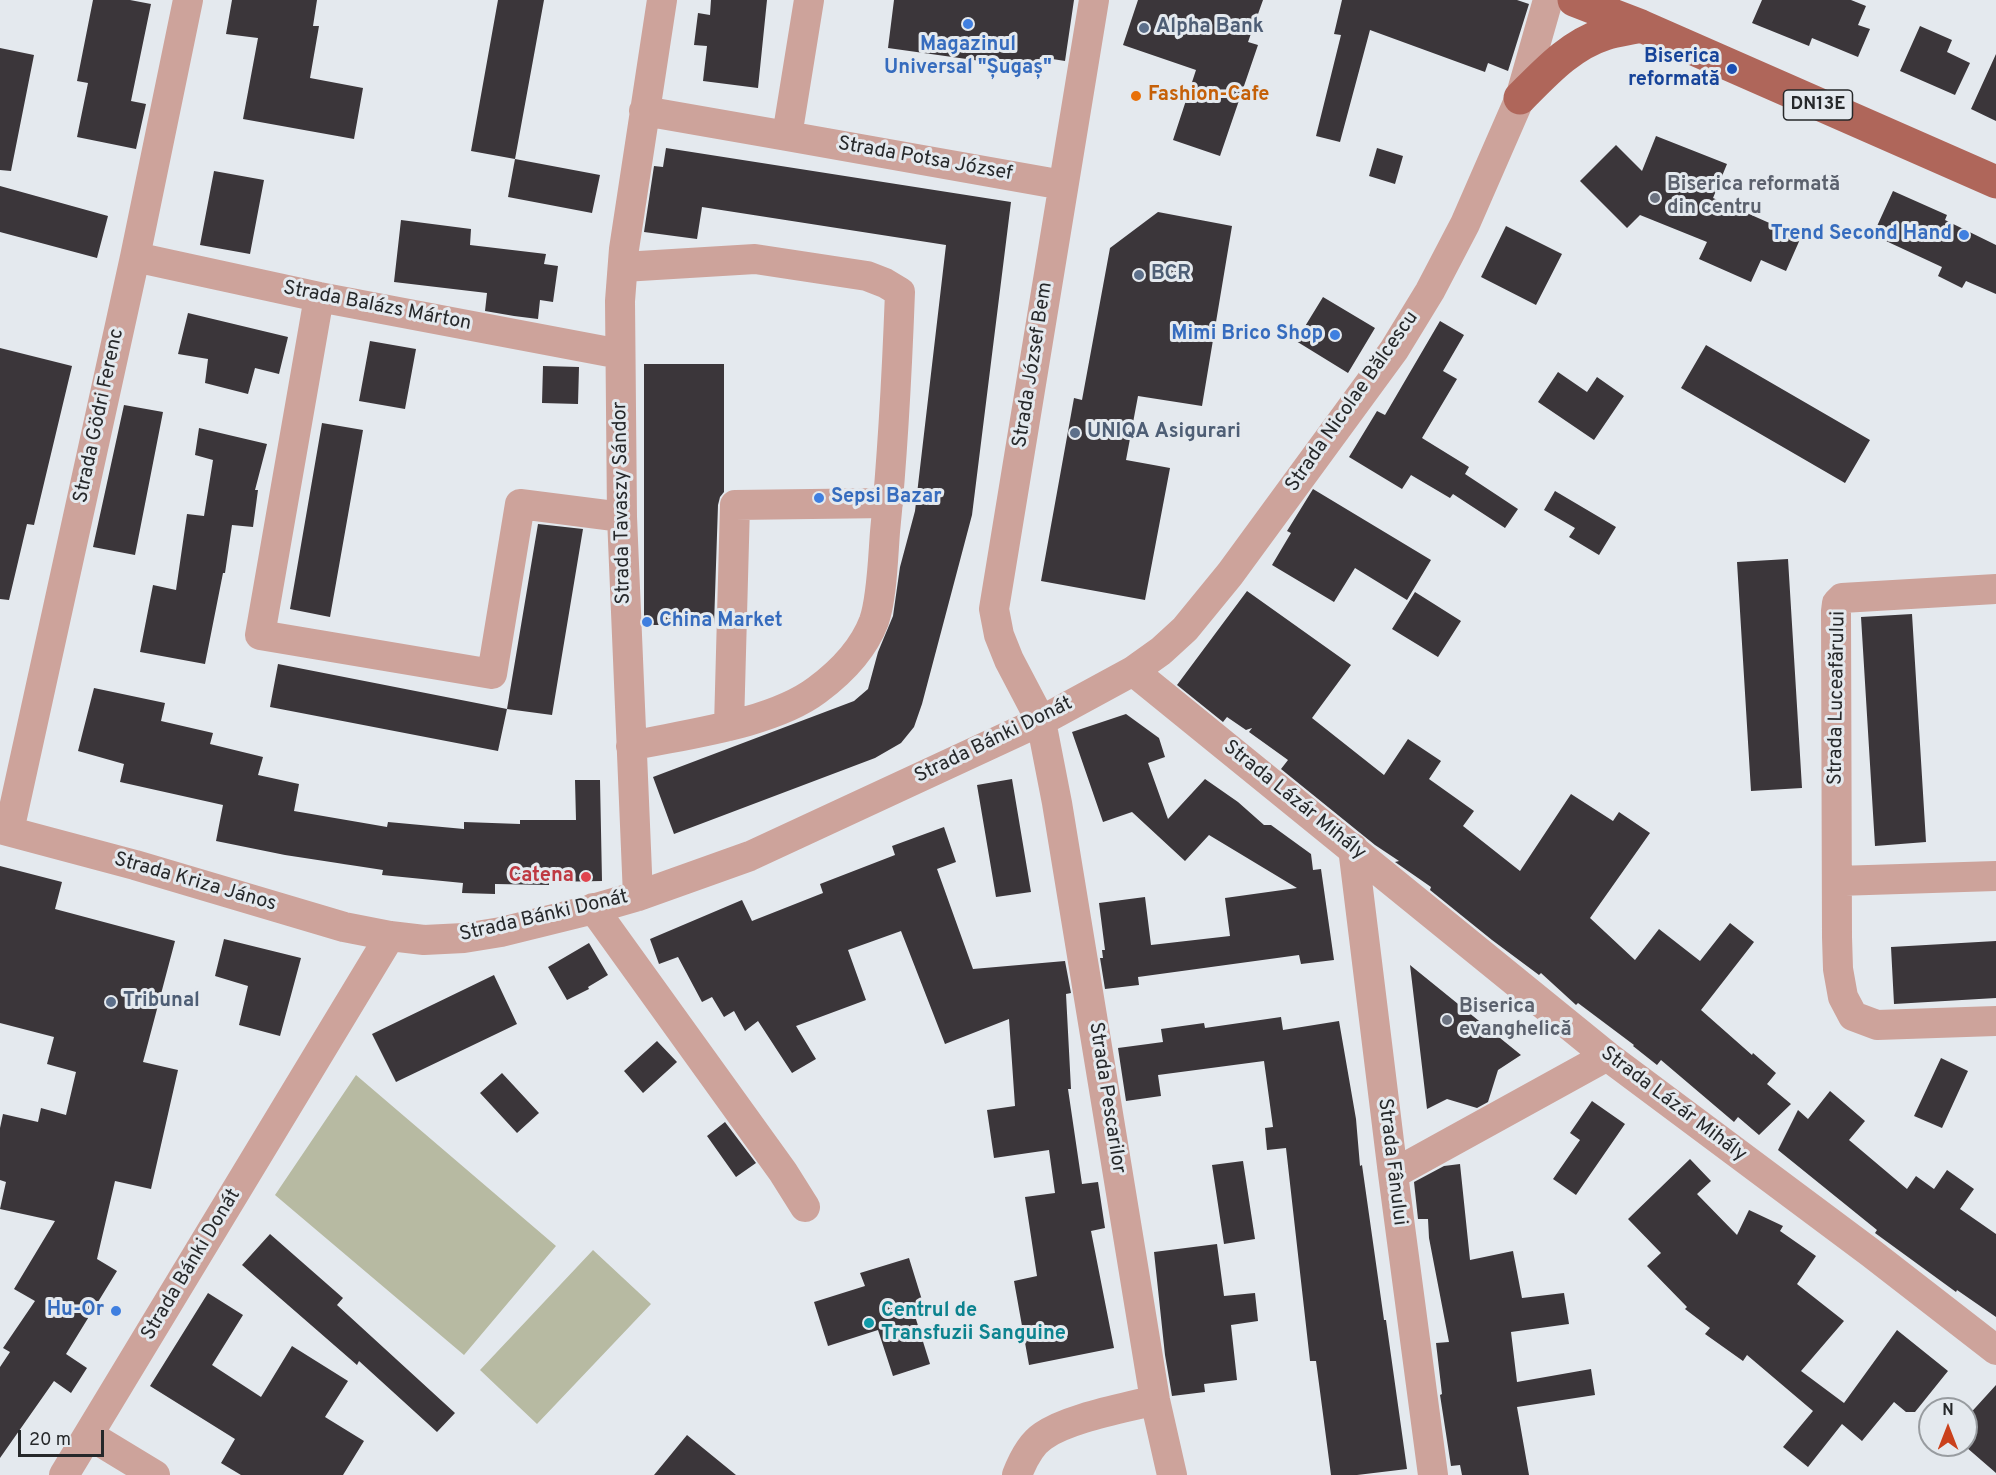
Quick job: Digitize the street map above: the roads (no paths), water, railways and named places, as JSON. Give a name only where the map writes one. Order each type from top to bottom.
[{"type":"main road","name":"DN13E","points":[[1574,0],[1641,26],[1996,182]]},
{"type":"main road","points":[[1520,98],[1553,65],[1577,47],[1604,34],[1641,26]]},
{"type":"street","name":"Strada Tavaszy Sándor","points":[[638,896],[622,517],[620,354],[622,267],[662,0]]},
{"type":"street","points":[[787,136],[809,0]]},
{"type":"street","name":"Strada József Bem","points":[[1041,721],[1009,660],[999,635],[994,609],[1094,0]]},
{"type":"street","name":"Strada Nicolae Bălcescu","points":[[1133,671],[1161,651],[1185,629],[1230,574],[1394,350],[1430,291],[1465,224],[1520,98],[1548,0]]},
{"type":"street","name":"Strada Gödri Ferenc","points":[[4,830],[135,257],[185,1]]},
{"type":"street","name":"Strada Potsa József","points":[[644,111],[1063,185]]},
{"type":"street","name":"Strada Balázs Márton","points":[[135,257],[319,297],[620,354]]},
{"type":"street","points":[[622,267],[755,259],[867,276],[900,292],[895,429],[881,578],[874,620],[863,644],[850,661],[816,691],[784,709],[729,726],[631,746]]},
{"type":"street","points":[[319,297],[260,635],[492,674],[520,504],[622,517]]},
{"type":"street","points":[[729,726],[735,505],[888,503]]},
{"type":"street","name":"Strada Luceafărului","points":[[1996,590],[1842,598],[1837,603],[1838,969],[1843,998],[1853,1016],[1877,1026],[1996,1021]]},
{"type":"street","name":"Strada Bánki Donát","points":[[64,1475],[390,936],[424,940],[464,938],[501,932],[638,896],[750,856],[1041,721],[1133,671]]},
{"type":"street","name":"Strada Lázár Mihály","points":[[1133,671],[1607,1056],[1871,1253],[1996,1350]]},
{"type":"street","name":"Strada Pescarilor","points":[[1041,721],[1059,815],[1155,1400],[1172,1475]]},
{"type":"street","name":"Strada Kriza János","points":[[4,830],[135,865],[344,927],[390,936]]},
{"type":"street","name":"Strada Fânului","points":[[1353,848],[1433,1475]]},
{"type":"street","points":[[1837,881],[1996,876]]},
{"type":"street","points":[[593,908],[776,1162],[805,1207]]},
{"type":"street","points":[[1393,1174],[1607,1056]]},
{"type":"street","points":[[1017,1475],[1022,1462],[1042,1436],[1072,1422],[1155,1400]]},
{"type":"street","points":[[89,1435],[155,1475]]},
{"type":"place","name":"Magazinul Universal \"Șugaș\"","points":[[968,24]]},
{"type":"place","name":"Alpha Bank","points":[[1144,28]]},
{"type":"place","name":"Biserica reformată","points":[[1732,69]]},
{"type":"place","name":"Fashion-Cafe","points":[[1136,96]]},
{"type":"place","name":"Biserica reformată din centru","points":[[1655,198]]},
{"type":"place","name":"Trend Second Hand","points":[[1964,235]]},
{"type":"place","name":"BCR","points":[[1139,275]]},
{"type":"place","name":"Mimi Brico Shop","points":[[1335,335]]},
{"type":"place","name":"UNIQA Asigurari","points":[[1075,433]]},
{"type":"place","name":"Sepsi Bazar","points":[[819,498]]},
{"type":"place","name":"China Market","points":[[647,622]]},
{"type":"place","name":"Catena","points":[[586,877]]},
{"type":"place","name":"Tribunal","points":[[111,1002]]},
{"type":"place","name":"Biserica evanghelică","points":[[1447,1020]]},
{"type":"place","name":"Hu-Or","points":[[116,1311]]},
{"type":"place","name":"Centrul de Transfuzii Sanguine","points":[[869,1323]]}]
